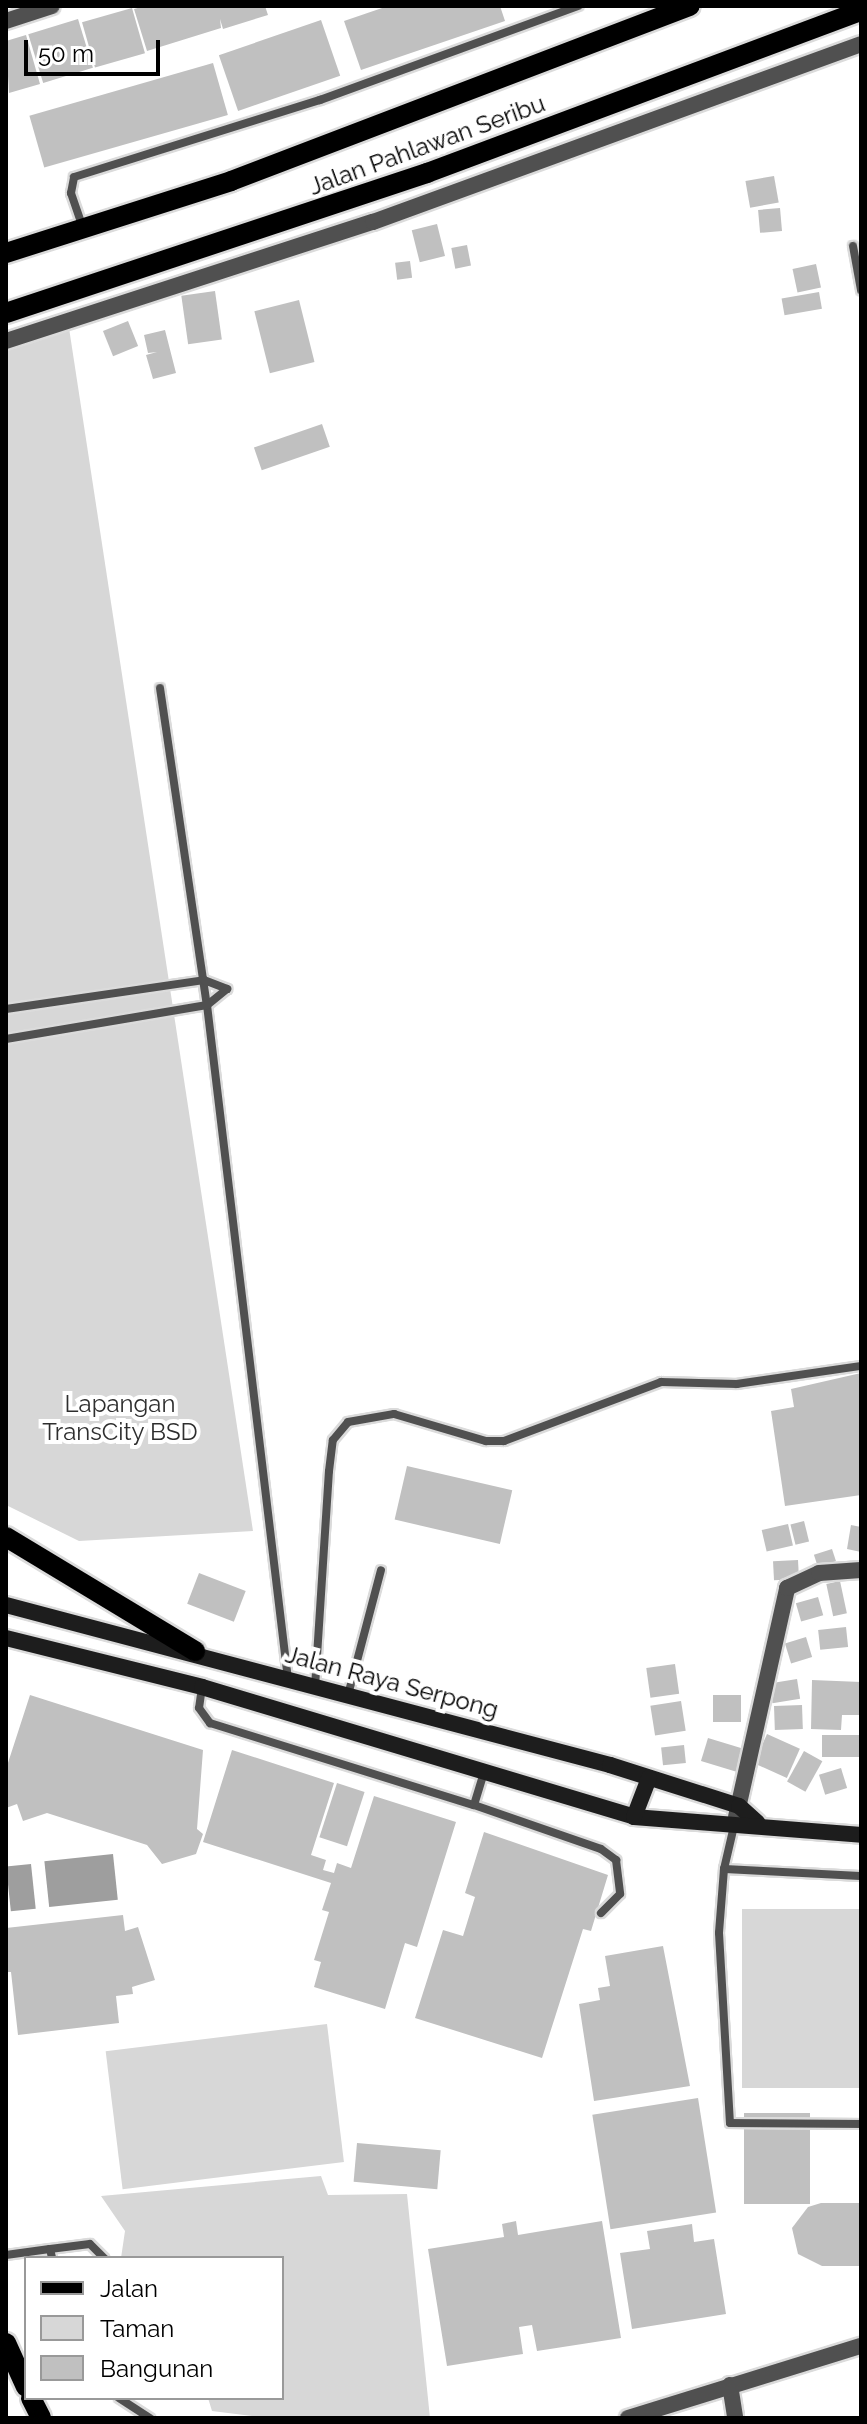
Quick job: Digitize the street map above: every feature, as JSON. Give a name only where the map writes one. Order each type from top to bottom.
[{"type":"main road","name":"Jalan Pahlawan Seribu","points":[[6,253],[231,181],[686,7]]},
{"type":"main road","name":"Jalan Pahlawan Seribu","points":[[6,313],[427,173],[861,11]]},
{"type":"main road","points":[[6,1537],[195,1651]]},
{"type":"main road","name":"Jalan Raya Serpong","points":[[6,1605],[195,1651],[315,1688],[649,1778],[739,1806],[758,1823]]},
{"type":"main road","points":[[6,1638],[202,1687],[634,1817],[734,1826],[758,1823],[861,1835]]},
{"type":"main road","points":[[634,1817],[649,1778]]},
{"type":"main road","points":[[6,2343],[24,2383]]},
{"type":"main road","points":[[32,2400],[41,2418]]},
{"type":"street","points":[[6,21],[52,6]]},
{"type":"street","points":[[6,341],[373,222],[861,44]]},
{"type":"street","points":[[734,1826],[787,1588],[819,1573],[861,1570]]},
{"type":"street","points":[[628,2418],[861,2346]]},
{"type":"street","points":[[730,2385],[735,2418]]},
{"type":"lane","points":[[83,229],[71,193],[74,177],[320,100],[578,6]]},
{"type":"lane","points":[[853,246],[861,290]]},
{"type":"lane","points":[[160,688],[204,980],[288,1680]]},
{"type":"lane","points":[[6,1009],[204,980],[227,989],[207,1005],[6,1039]]},
{"type":"lane","points":[[315,1688],[333,1440],[348,1422],[370,1414],[394,1414],[486,1441],[504,1441],[661,1382],[737,1384],[861,1366]]},
{"type":"lane","points":[[348,1696],[381,1570]]},
{"type":"lane","points":[[202,1687],[199,1708],[210,1723],[474,1805],[601,1849],[616,1860],[620,1894],[601,1913]]},
{"type":"lane","points":[[474,1805],[484,1773]]},
{"type":"lane","points":[[734,1826],[724,1869],[719,1933],[730,2123],[861,2124]]},
{"type":"lane","points":[[724,1869],[861,1876]]},
{"type":"lane","points":[[6,2255],[51,2254],[90,2244],[102,2256]]},
{"type":"lane","points":[[122,2400],[150,2418]]},
{"type":"green space","name":"Lapangan TransCity BSD","points":[[69,328],[253,1531],[79,1541],[6,1505],[6,349]]},
{"type":"green space","points":[[742,1909],[861,1909],[861,2088],[742,2088]]},
{"type":"green space","points":[[327,2024],[344,2162],[123,2189],[106,2051]]},
{"type":"green space","points":[[321,2176],[328,2195],[407,2194],[430,2418],[268,2418],[212,2411],[209,2400],[284,2400],[284,2256],[121,2256],[125,2231],[101,2196]]},
{"type":"shaded area","points":[[113,1854],[118,1900],[49,1907],[44,1861]]},
{"type":"shaded area","points":[[31,1864],[36,1909],[11,1911],[6,1867]]},
{"type":"building","points":[[145,6],[265,6],[268,15],[223,29],[220,19],[221,28],[147,51],[134,9]]},
{"type":"building","points":[[388,6],[500,6],[505,21],[361,70],[344,21]]},
{"type":"building","points":[[132,8],[145,53],[95,68],[82,22]]},
{"type":"building","points":[[78,19],[93,68],[43,83],[28,34]]},
{"type":"building","points":[[321,20],[340,76],[238,111],[219,55]]},
{"type":"building","points":[[26,35],[40,84],[9,93],[6,41]]},
{"type":"building","points":[[213,63],[228,115],[44,168],[29,116]]},
{"type":"building","points":[[774,176],[779,203],[750,208],[745,181]]},
{"type":"building","points":[[780,208],[782,231],[760,233],[758,210]]},
{"type":"building","points":[[437,224],[445,256],[420,262],[412,230]]},
{"type":"building","points":[[467,245],[471,266],[455,269],[451,248]]},
{"type":"building","points":[[410,261],[412,278],[397,280],[395,263]]},
{"type":"building","points":[[816,264],[821,287],[798,292],[793,269]]},
{"type":"building","points":[[215,291],[222,340],[188,344],[181,296]]},
{"type":"building","points":[[819,292],[822,309],[785,315],[782,299]]},
{"type":"building","points":[[299,300],[314,362],[270,373],[254,311]]},
{"type":"building","points":[[128,321],[138,346],[113,356],[103,331]]},
{"type":"building","points":[[165,330],[176,373],[153,379],[146,355],[157,352],[148,353],[144,335]]},
{"type":"building","points":[[322,424],[330,447],[262,470],[254,447]]},
{"type":"building","points":[[861,1373],[861,1495],[785,1506],[771,1411],[794,1407],[791,1389]]},
{"type":"building","points":[[407,1466],[512,1490],[500,1544],[395,1520]]},
{"type":"building","points":[[804,1521],[809,1541],[795,1545],[790,1524]]},
{"type":"building","points":[[788,1524],[793,1545],[767,1552],[762,1530]]},
{"type":"building","points":[[851,1525],[861,1527],[861,1552],[847,1549]]},
{"type":"building","points":[[832,1549],[836,1561],[818,1567],[814,1555]]},
{"type":"building","points":[[798,1560],[799,1579],[774,1580],[773,1561]]},
{"type":"building","points":[[199,1573],[246,1591],[234,1622],[187,1604]]},
{"type":"building","points":[[840,1581],[847,1613],[833,1616],[826,1584]]},
{"type":"building","points":[[818,1597],[823,1615],[801,1622],[796,1603]]},
{"type":"building","points":[[846,1627],[848,1647],[820,1650],[818,1630]]},
{"type":"building","points":[[806,1637],[812,1657],[791,1664],[785,1643]]},
{"type":"building","points":[[675,1664],[679,1694],[650,1698],[646,1668]]},
{"type":"building","points":[[797,1679],[800,1699],[772,1703],[769,1683]]},
{"type":"building","points":[[812,1680],[861,1682],[861,1715],[842,1715],[841,1730],[811,1729]]},
{"type":"building","points":[[30,1695],[203,1750],[197,1829],[203,1834],[196,1854],[162,1864],[147,1845],[47,1813],[23,1821],[17,1804],[6,1808],[6,1769]]},
{"type":"building","points":[[713,1695],[741,1695],[741,1722],[713,1722]]},
{"type":"building","points":[[681,1701],[686,1731],[655,1735],[650,1706]]},
{"type":"building","points":[[802,1705],[803,1729],[775,1730],[774,1706]]},
{"type":"building","points":[[767,1734],[800,1749],[787,1778],[754,1763]]},
{"type":"building","points":[[822,1735],[861,1735],[861,1757],[822,1757]]},
{"type":"building","points":[[708,1738],[743,1749],[736,1772],[701,1761]]},
{"type":"building","points":[[684,1745],[686,1763],[663,1765],[661,1747]]},
{"type":"building","points":[[232,1750],[334,1783],[311,1855],[326,1860],[323,1870],[334,1873],[337,1863],[351,1868],[374,1796],[456,1822],[417,1947],[405,1943],[385,2009],[314,1987],[321,1962],[314,1960],[329,1912],[322,1910],[331,1883],[203,1842]]},
{"type":"building","points":[[804,1751],[822,1761],[805,1792],[787,1782]]},
{"type":"building","points":[[841,1768],[847,1788],[825,1795],[819,1775]]},
{"type":"building","points":[[337,1783],[365,1792],[347,1846],[319,1837]]},
{"type":"building","points":[[484,1832],[608,1875],[591,1931],[583,1929],[542,2058],[415,2018],[443,1930],[463,1936],[475,1897],[465,1893]]},
{"type":"building","points":[[123,1915],[125,1931],[138,1927],[155,1980],[132,1987],[133,1994],[116,1996],[119,2023],[18,2035],[11,1972],[6,1972],[6,1928]]},
{"type":"building","points":[[663,1946],[690,2086],[594,2101],[579,2004],[600,2000],[598,1988],[610,1986],[605,1956]]},
{"type":"building","points":[[698,2098],[716,2213],[610,2229],[592,2115]]},
{"type":"building","points":[[744,2113],[810,2113],[810,2204],[744,2204]]},
{"type":"building","points":[[357,2143],[441,2150],[437,2189],[354,2182]]},
{"type":"building","points":[[821,2203],[861,2203],[861,2266],[822,2266],[798,2254],[792,2228],[808,2207]]},
{"type":"building","points":[[516,2221],[518,2235],[602,2221],[621,2338],[537,2351],[532,2325],[519,2327],[523,2354],[447,2366],[428,2249],[504,2237],[502,2224]]},
{"type":"building","points":[[692,2224],[694,2242],[714,2239],[726,2314],[632,2329],[620,2253],[650,2249],[647,2231]]}]
